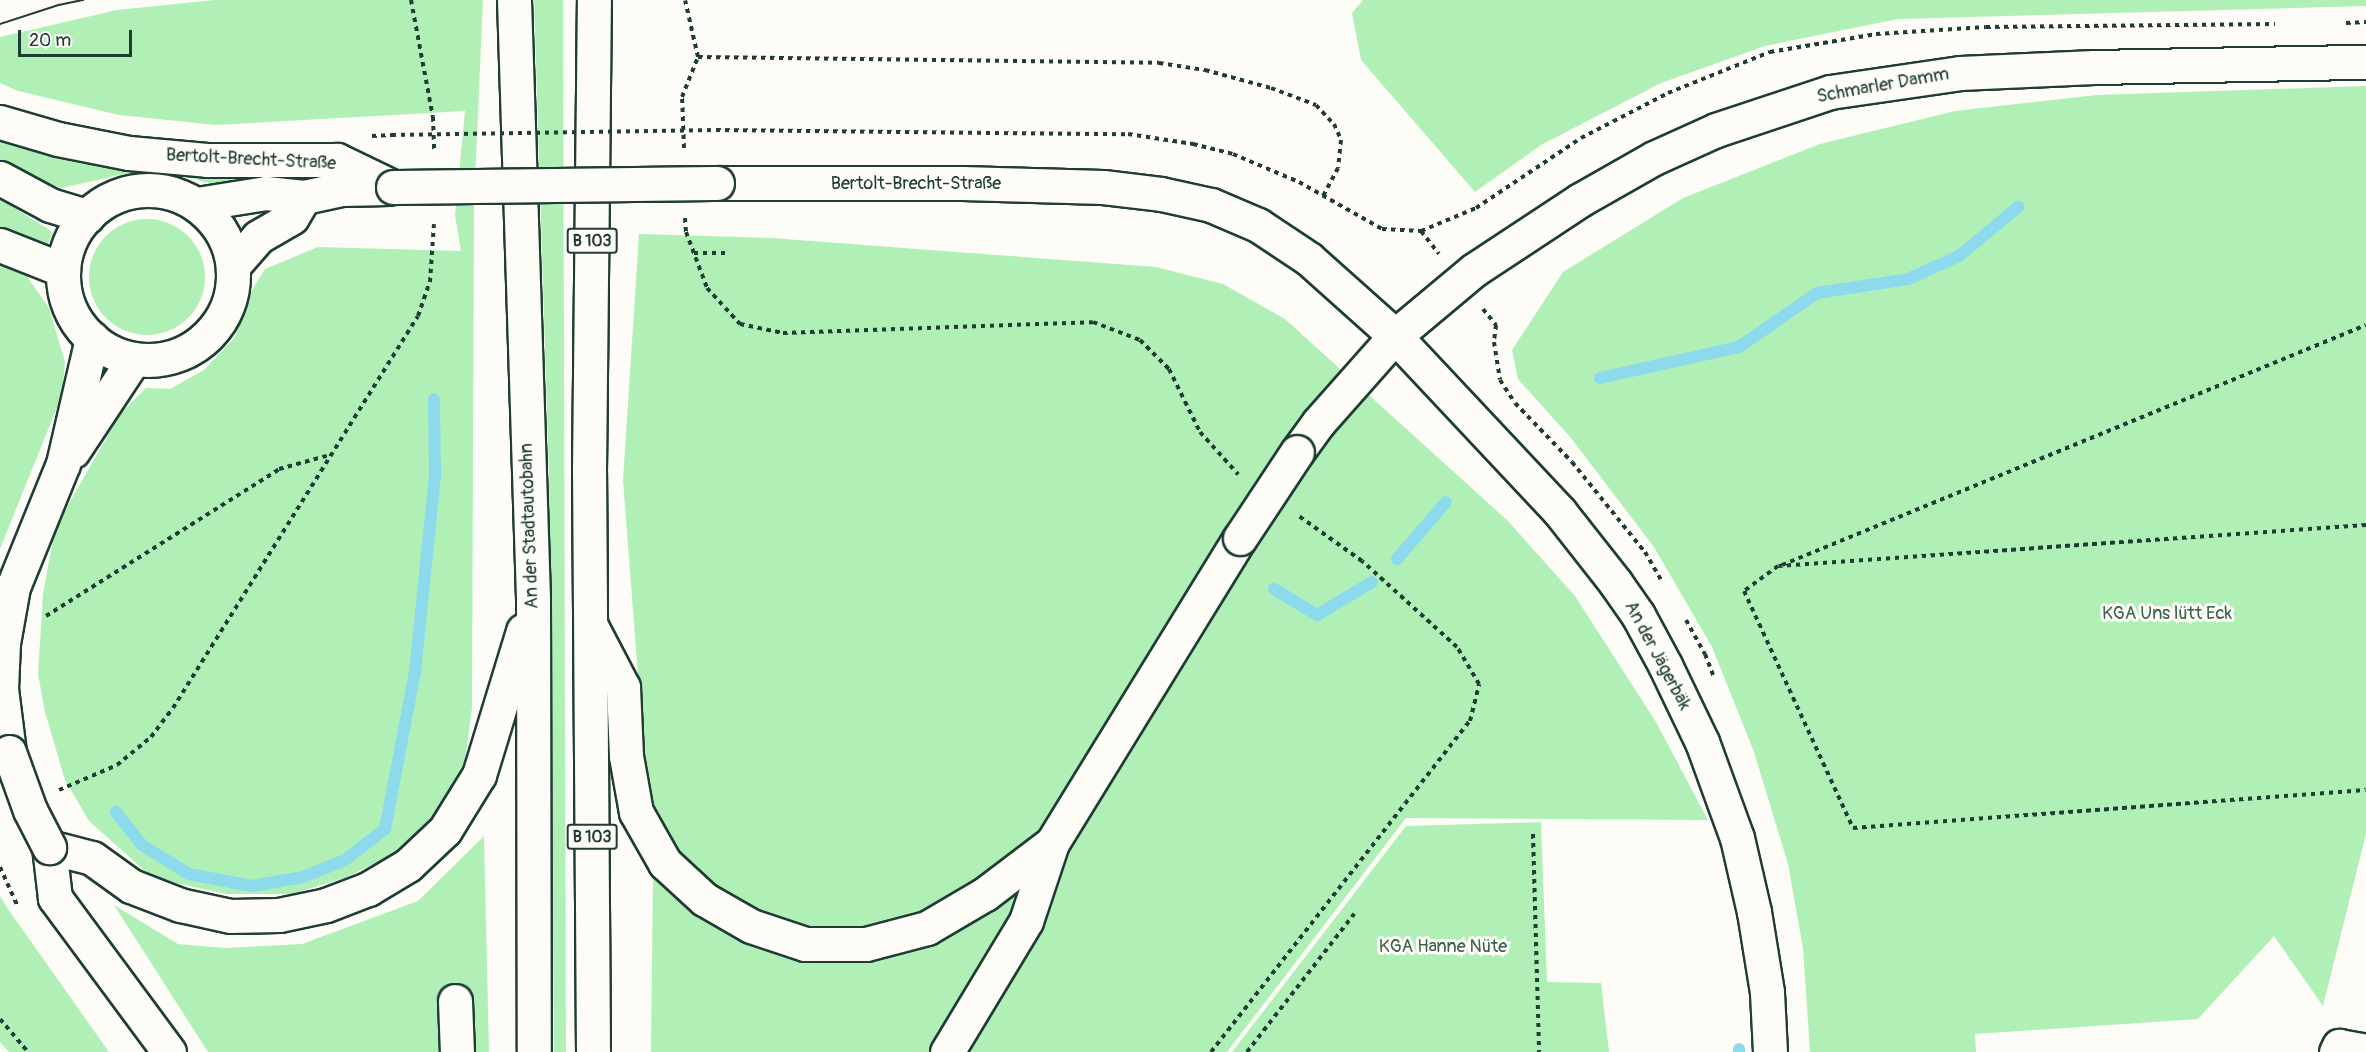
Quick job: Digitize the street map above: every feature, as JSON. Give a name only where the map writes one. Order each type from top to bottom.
[{"type":"main road","name":"An der Stadtautobahn","points":[[514,0],[532,598],[534,1052]]},
{"type":"main road","name":"B 103","points":[[593,1052],[589,622],[594,0]]},
{"type":"main road","name":"Schmarler Damm","points":[[1052,843],[1240,538],[1318,423],[1395,336],[1474,270],[1580,200],[1654,158],[1716,130],[1830,92],[1960,73],[2094,67],[2366,62]]},
{"type":"main road","name":"Bertolt-Brecht-Straße","points":[[0,122],[58,139],[129,153],[207,160],[337,160],[393,187]]},
{"type":"main road","points":[[0,178],[50,205],[87,216]]},
{"type":"main road","name":"Bertolt-Brecht-Straße","points":[[197,204],[266,193],[304,197],[342,189],[393,187],[962,183],[1103,187],[1161,194],[1201,203],[1258,225],[1309,259],[1395,336]]},
{"type":"main road","name":"Bertolt-Brecht-Straße","points":[[139,190],[169,192],[197,204],[215,221],[223,235],[233,266],[232,288],[226,309],[214,328],[198,344],[178,354],[157,359],[134,359],[112,352],[92,338],[79,324],[70,308],[63,270],[66,250],[74,232],[87,216],[111,198],[139,190]]},
{"type":"main road","name":"Bertolt-Brecht-Straße","points":[[233,266],[258,237],[292,217],[304,197]]},
{"type":"main road","points":[[0,245],[63,270]]},
{"type":"main road","name":"An der Jägerbäk","points":[[1395,336],[1560,512],[1616,582],[1638,615],[1665,665],[1702,742],[1737,838],[1754,912],[1767,992],[1770,1052]]},
{"type":"main road","points":[[92,338],[63,464],[14,587],[3,643],[1,688],[9,752],[30,810],[49,847],[55,898],[169,1052]]},
{"type":"main road","points":[[63,464],[134,359]]},
{"type":"main road","points":[[49,847],[92,858],[131,886],[180,905],[230,916],[279,915],[326,905],[368,889],[408,865],[445,830],[479,775],[532,598]]},
{"type":"main road","points":[[589,622],[622,687],[626,756],[636,812],[665,863],[704,900],[751,926],[805,944],[866,944],[927,928],[985,894],[1052,843]]},
{"type":"main road","points":[[947,1052],[1026,921],[1052,843]]},
{"type":"main road","points":[[455,1001],[457,1052]]},
{"type":"path","points":[[411,0],[432,117],[434,159]]},
{"type":"path","points":[[684,153],[682,97],[698,57],[685,0]]},
{"type":"path","points":[[698,57],[1159,63],[1205,70],[1271,87],[1317,105],[1334,124],[1341,140],[1338,168],[1323,196]]},
{"type":"path","points":[[392,135],[716,130],[1128,134],[1194,144],[1233,154],[1299,182],[1382,229],[1420,231]]},
{"type":"path","points":[[685,210],[686,232],[707,288],[740,324],[783,333],[1093,322],[1140,340],[1169,369],[1200,432],[1233,470],[1243,477]]},
{"type":"path","points":[[53,793],[117,765],[152,737],[173,708],[418,316],[430,282],[435,212]]},
{"type":"path","points":[[694,253],[728,253]]},
{"type":"path","points":[[2366,325],[1778,567],[1744,591],[1853,828],[2366,790]]},
{"type":"path","points":[[3,643],[279,469],[330,455]]},
{"type":"path","points":[[1211,1052],[1470,721],[1479,684],[1457,647],[1362,561],[1291,510]]},
{"type":"path","points":[[1778,567],[2366,525]]},
{"type":"path","points":[[1533,834],[1539,1052]]},
{"type":"path","points":[[1247,1052],[1354,914]]},
{"type":"path","points":[[0,1019],[28,1052]]},
{"type":"green space","points":[[215,0],[483,0],[474,204],[472,708],[465,760],[444,802],[415,836],[389,856],[347,877],[292,894],[226,894],[153,878],[89,821],[65,780],[45,712],[38,674],[43,594],[55,528],[120,414],[146,388],[170,389],[204,370],[235,337],[245,301],[265,269],[318,247],[461,251],[455,215],[465,111],[216,125],[119,115],[18,91],[0,83],[0,37],[117,10]]},
{"type":"green space","points":[[534,0],[563,0],[566,1052],[554,1052],[549,474]]},
{"type":"green space","points":[[1363,0],[2366,0],[2366,6],[1898,19],[1765,46],[1661,83],[1541,145],[1475,192],[1361,60],[1352,13]]},
{"type":"green space","name":"KGA Uns lütt Eck","points":[[2366,86],[2366,834],[2323,1006],[2274,936],[2198,1019],[1975,1034],[1976,1052],[1810,1052],[1803,948],[1788,864],[1754,752],[1712,647],[1654,547],[1571,438],[1518,379],[1512,350],[1563,272],[1683,198],[1820,144],[1955,111],[2097,95]]},
{"type":"green space","points":[[0,131],[276,173],[274,180],[216,185],[156,169],[137,171],[62,188],[14,173],[0,165]]},
{"type":"green space","points":[[0,199],[53,232],[48,244],[0,229]]},
{"type":"green space","points":[[147,219],[169,223],[188,236],[201,255],[205,277],[201,299],[188,318],[169,331],[147,335],[125,331],[106,318],[93,299],[89,277],[93,255],[106,236],[125,223]]},
{"type":"green space","points":[[639,234],[771,238],[1156,267],[1223,284],[1285,319],[1508,521],[1575,596],[1656,722],[1708,820],[1406,818],[1227,1052],[651,1052],[653,871],[623,480]]},
{"type":"green space","points":[[0,257],[21,268],[49,308],[65,362],[62,395],[0,549]]},
{"type":"green space","name":"KGA Hanne Nüte","points":[[1541,822],[1547,982],[1601,983],[1609,1052],[1232,1052],[1406,826]]},
{"type":"green space","points":[[484,836],[489,1052],[208,1052],[114,905],[178,944],[225,948],[302,944],[418,901]]},
{"type":"green space","points":[[0,896],[109,1052],[9,1052],[0,1042]]},
{"type":"waterway","points":[[1600,378],[1739,347],[1817,293],[1908,279],[1959,256],[2018,207]]},
{"type":"waterway","points":[[116,812],[142,845],[189,874],[252,886],[303,877],[345,860],[385,829],[415,672],[435,475],[434,399]]},
{"type":"waterway","points":[[1397,559],[1446,502]]},
{"type":"waterway","points":[[1274,589],[1317,615],[1372,582]]},
{"type":"tram line","points":[[0,24],[59,5],[83,0]]}]
